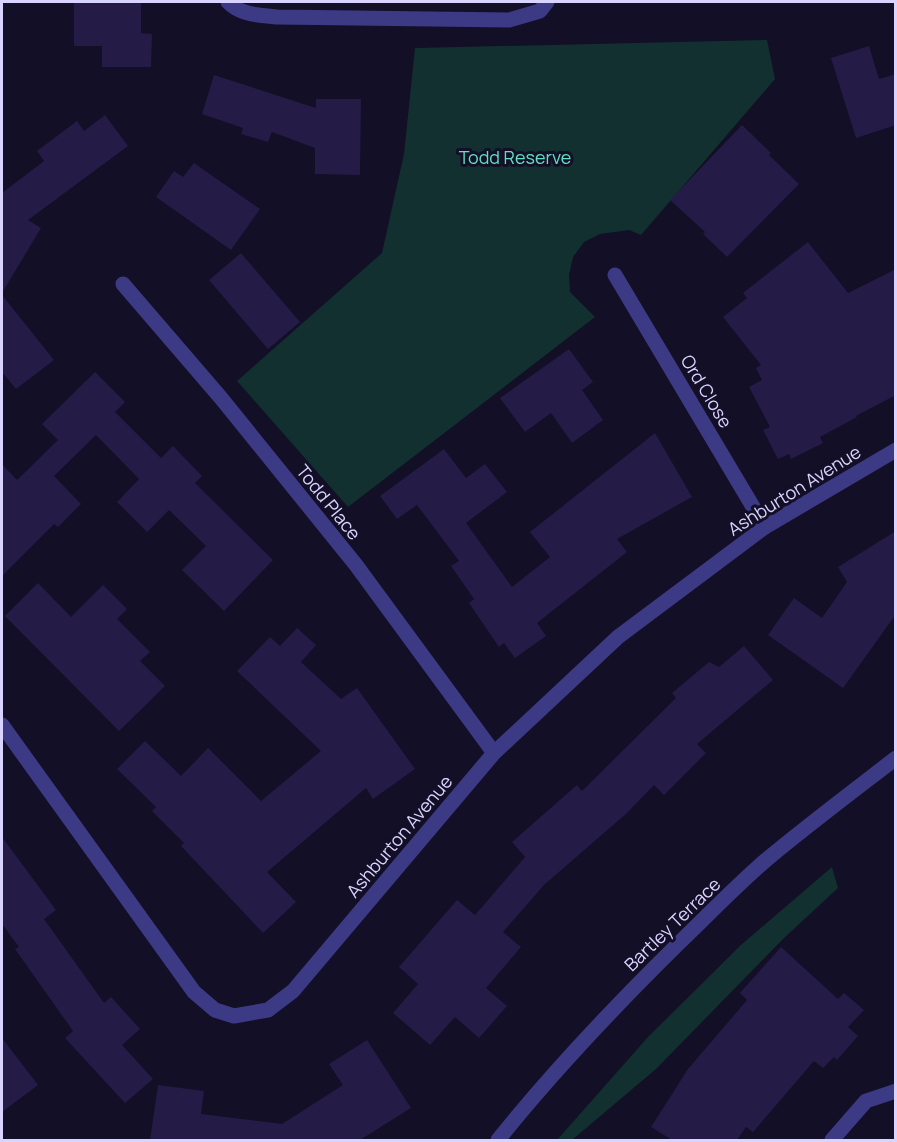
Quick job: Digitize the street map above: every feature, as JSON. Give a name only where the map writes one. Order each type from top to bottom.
[{"type":"street","points":[[228,2],[234,8],[251,15],[277,17],[509,20],[540,11],[547,2]]},
{"type":"street","name":"Ord Close","points":[[615,275],[765,526]]},
{"type":"street","name":"Todd Place","points":[[123,284],[221,398],[356,565],[494,753]]},
{"type":"street","name":"Ashburton Avenue","points":[[2,725],[194,992],[215,1010],[234,1016],[268,1010],[293,991],[494,753],[618,637],[765,526],[896,450]]},
{"type":"street","name":"Bartley Terrace","points":[[498,1140],[535,1094],[589,1035],[701,921],[765,861],[896,758]]},
{"type":"street","points":[[832,1140],[866,1101],[896,1091]]},
{"type":"green space","name":"Todd Reserve","points":[[767,40],[775,79],[641,235],[629,230],[600,234],[584,242],[573,257],[569,275],[570,292],[595,317],[348,507],[237,381],[382,253],[404,154],[415,48]]},
{"type":"green space","points":[[832,867],[838,888],[784,938],[656,1069],[572,1140],[557,1140],[648,1037],[742,944]]},
{"type":"building","points":[[74,2],[141,2],[141,33],[152,34],[151,67],[102,67],[102,46],[74,46]]},
{"type":"building","points":[[869,46],[879,79],[896,74],[896,125],[856,138],[831,58]]},
{"type":"building","points":[[214,75],[316,108],[316,99],[361,99],[360,175],[315,174],[315,148],[272,132],[268,142],[241,134],[243,128],[202,114]]},
{"type":"building","points":[[105,115],[128,146],[28,220],[41,228],[2,293],[2,193],[44,161],[37,151],[77,121],[84,131]]},
{"type":"building","points":[[742,125],[799,184],[727,257],[703,234],[705,232],[670,200]]},
{"type":"building","points":[[194,163],[260,209],[231,250],[156,197],[174,171],[183,177]]},
{"type":"building","points":[[808,242],[848,293],[896,269],[896,395],[820,437],[823,443],[791,459],[789,454],[778,459],[763,430],[770,427],[749,387],[762,380],[756,368],[761,365],[723,317],[747,298],[743,293]]},
{"type":"building","points":[[241,253],[300,322],[268,349],[209,280]]},
{"type":"building","points":[[2,295],[54,360],[16,389],[2,372]]},
{"type":"building","points":[[569,349],[593,382],[582,390],[603,420],[572,443],[551,413],[525,432],[500,398]]},
{"type":"building","points":[[95,372],[125,402],[115,412],[161,458],[173,446],[202,476],[195,483],[273,560],[224,611],[182,570],[206,546],[169,510],[147,532],[117,502],[139,479],[96,435],[54,476],[81,504],[58,527],[54,524],[2,576],[2,464],[17,480],[58,440],[42,424]]},
{"type":"building","points":[[655,433],[692,497],[617,539],[627,552],[537,623],[546,636],[515,658],[504,643],[499,647],[469,603],[474,599],[451,566],[459,561],[417,505],[397,519],[380,496],[444,449],[466,478],[485,464],[507,492],[466,523],[512,587],[550,557],[530,532]]},
{"type":"building","points":[[896,531],[896,614],[843,688],[768,635],[794,598],[822,618],[847,582],[838,567]]},
{"type":"building","points":[[38,583],[71,617],[103,585],[127,609],[117,619],[150,652],[140,661],[165,686],[119,731],[5,616]]},
{"type":"building","points":[[297,628],[316,645],[301,662],[341,699],[357,688],[415,769],[373,799],[366,788],[267,872],[296,902],[263,933],[181,846],[184,843],[152,811],[156,807],[117,769],[145,741],[181,776],[208,748],[261,801],[321,751],[237,671],[270,637],[280,646]]},
{"type":"building","points":[[744,646],[773,680],[697,744],[706,753],[664,795],[654,785],[627,813],[544,885],[503,932],[521,947],[486,988],[507,1006],[479,1038],[455,1017],[430,1045],[393,1013],[418,984],[399,967],[457,900],[475,915],[525,857],[512,842],[577,785],[582,791],[676,698],[672,693],[709,662],[719,667]]},
{"type":"building","points":[[2,837],[56,910],[44,919],[104,1003],[111,997],[140,1029],[122,1045],[153,1079],[125,1103],[65,1038],[73,1031],[15,949],[19,947],[2,924]]},
{"type":"building","points":[[781,947],[838,999],[844,993],[864,1010],[848,1027],[858,1036],[837,1060],[834,1057],[823,1068],[814,1061],[753,1132],[746,1127],[737,1140],[672,1140],[651,1127],[688,1069],[747,1000],[740,993]]},
{"type":"building","points":[[2,1038],[38,1085],[2,1112]]},
{"type":"building","points":[[367,1040],[411,1108],[360,1140],[150,1140],[158,1085],[204,1091],[201,1114],[282,1124],[343,1085],[329,1064]]}]
